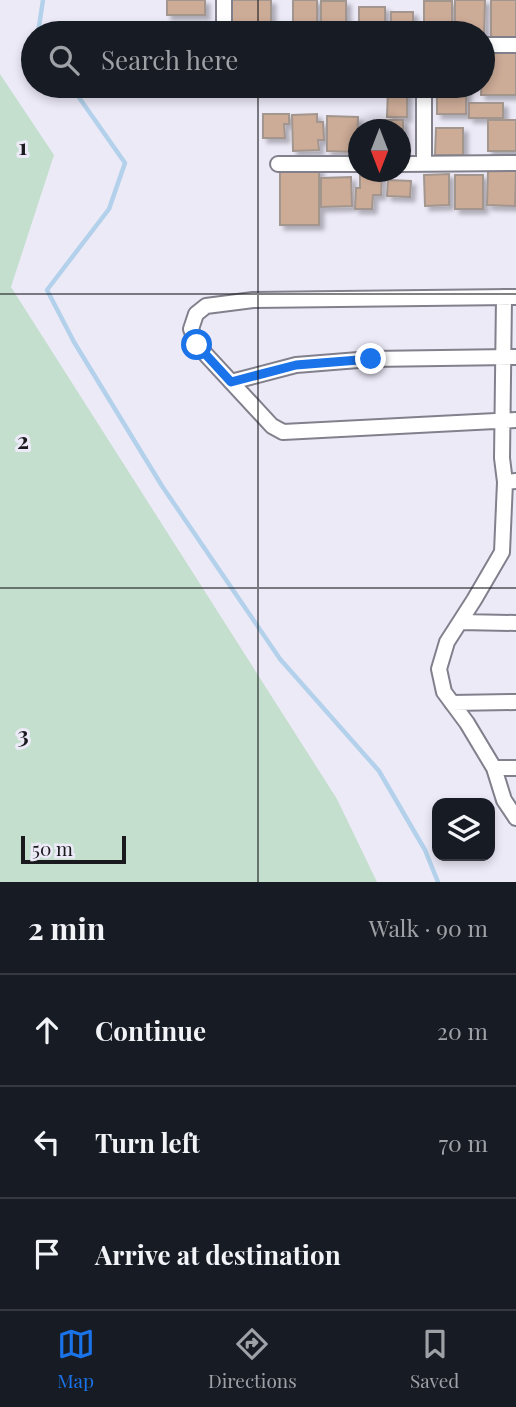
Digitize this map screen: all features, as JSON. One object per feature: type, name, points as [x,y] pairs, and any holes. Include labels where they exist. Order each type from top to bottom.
[{"type":"street","points":[[224,0],[224,21]]},
{"type":"street","points":[[495,45],[516,46]]},
{"type":"street","points":[[424,98],[424,164]]},
{"type":"street","points":[[411,164],[516,163]]},
{"type":"street","points":[[278,164],[348,164]]},
{"type":"street","points":[[510,420],[283,432],[272,426],[197,345],[191,328],[196,314],[206,306],[253,300],[510,297],[510,420],[502,458],[510,481],[509,552],[447,642],[439,669],[444,692],[467,723],[494,768],[505,800],[516,818]]},
{"type":"street","points":[[231,382],[296,365],[371,359],[510,356]]},
{"type":"street","points":[[460,622],[516,623]]},
{"type":"street","points":[[452,703],[516,702]]},
{"type":"street","points":[[494,768],[516,768]]},
{"type":"green space","points":[[0,74],[54,155],[11,287],[337,799],[377,882],[0,882]]},
{"type":"building","points":[[167,0],[205,0],[205,15],[167,15]]},
{"type":"building","points":[[230,0],[271,0],[271,21],[230,21]]},
{"type":"building","points":[[293,0],[317,0],[317,21],[293,21]]},
{"type":"building","points":[[455,0],[485,0],[484,21],[455,21]]},
{"type":"building","points":[[491,0],[516,0],[516,37],[495,37],[495,21],[491,21]]},
{"type":"building","points":[[321,1],[346,1],[346,21],[321,21]]},
{"type":"building","points":[[424,1],[452,1],[452,21],[424,21]]},
{"type":"building","points":[[359,7],[385,7],[385,21],[359,21]]},
{"type":"building","points":[[391,12],[413,12],[413,21],[391,21]]},
{"type":"building","points":[[495,52],[516,52],[516,95],[495,95]]},
{"type":"building","points":[[388,98],[407,98],[407,117],[387,117]]},
{"type":"building","points":[[437,98],[466,98],[466,114],[437,114]]},
{"type":"building","points":[[469,103],[503,103],[503,118],[469,118]]},
{"type":"building","points":[[263,114],[289,114],[289,124],[284,124],[285,138],[263,138]]},
{"type":"building","points":[[317,114],[317,122],[323,122],[324,140],[318,140],[319,150],[293,151],[292,115]]},
{"type":"building","points":[[327,116],[358,117],[348,119],[348,152],[327,151]]},
{"type":"building","points":[[488,120],[516,120],[516,151],[488,151]]},
{"type":"building","points":[[436,128],[463,128],[463,155],[435,155]]},
{"type":"building","points":[[319,168],[319,225],[280,225],[280,169]]},
{"type":"building","points":[[488,170],[516,171],[515,206],[487,205]]},
{"type":"building","points":[[449,174],[449,205],[425,206],[424,175]]},
{"type":"building","points":[[455,175],[483,175],[483,209],[455,209]]},
{"type":"building","points":[[348,177],[348,182],[351,182],[352,206],[321,207],[321,178]]},
{"type":"building","points":[[360,182],[382,182],[381,195],[373,195],[372,209],[355,209],[356,188],[360,188]]},
{"type":"building","points":[[388,182],[411,182],[410,197],[387,196]]},
{"type":"waterway","points":[[40,21],[43,0]]},
{"type":"waterway","points":[[79,98],[125,163],[109,209],[47,290],[74,342],[162,486],[280,659],[379,771],[425,850],[438,882]]},
{"type":"route","points":[[197,345],[231,382],[296,365],[371,359]]}]
